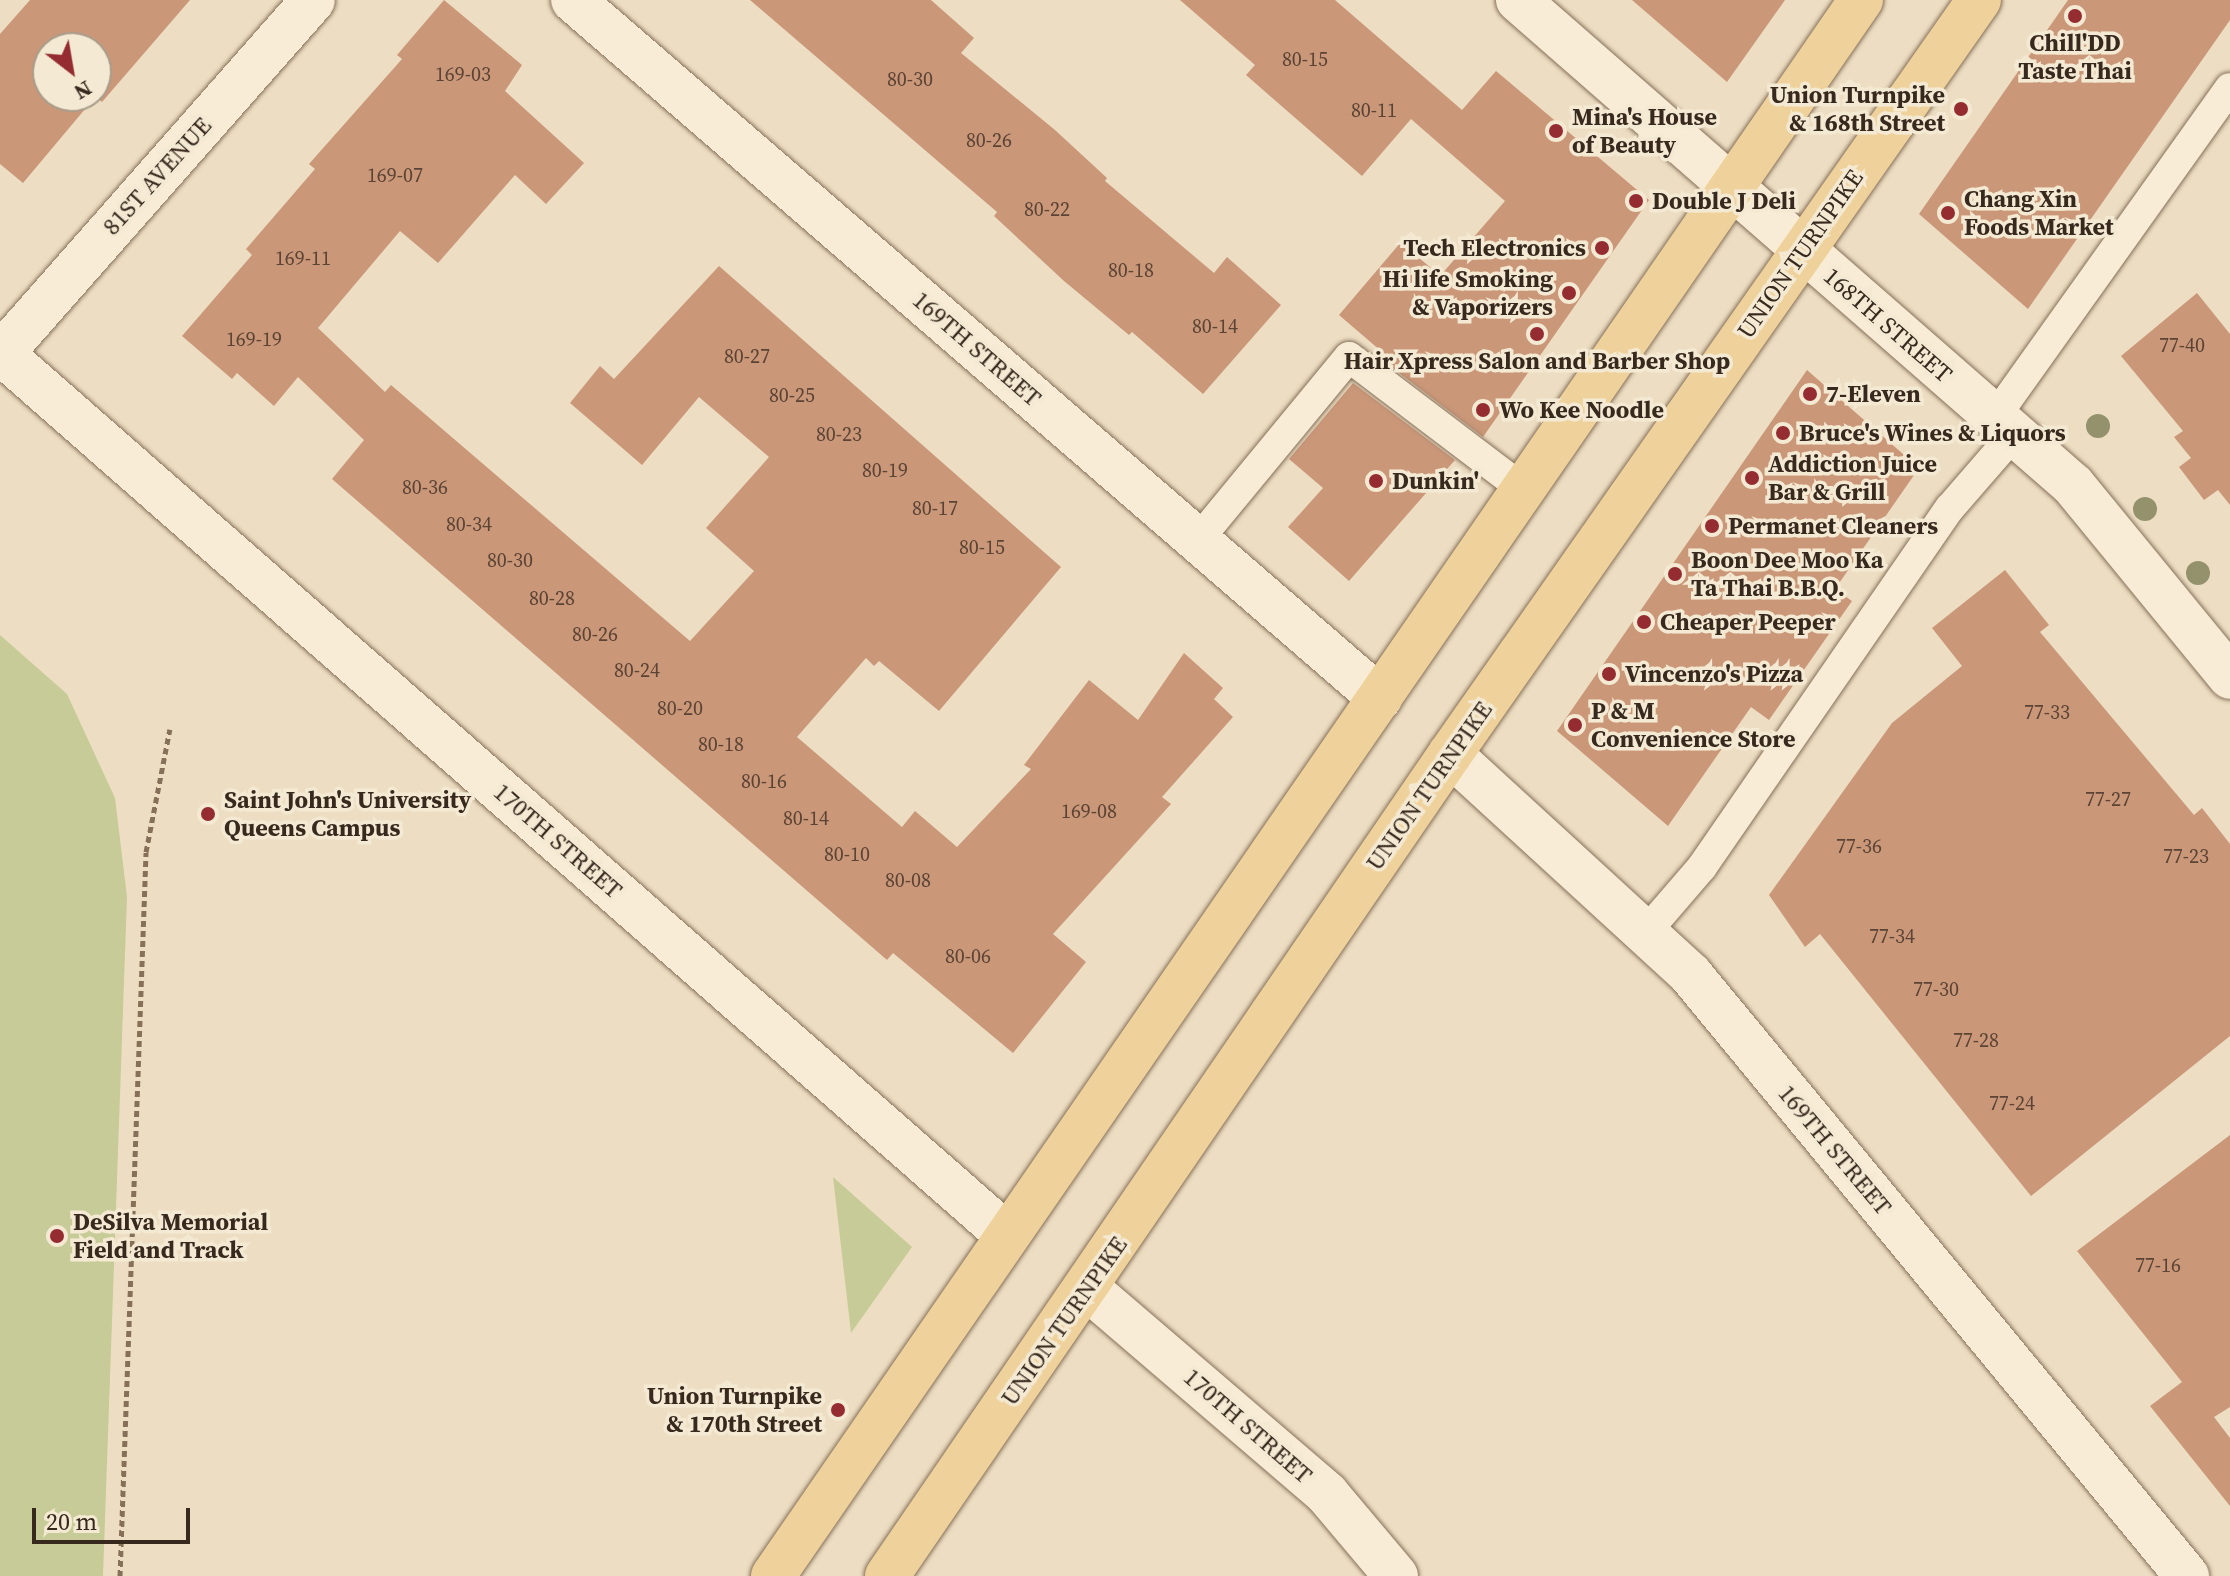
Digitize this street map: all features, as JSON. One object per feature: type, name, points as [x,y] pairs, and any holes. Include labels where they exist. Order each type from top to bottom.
[{"type":"main road","points":[[773,1576],[1861,0]]},
{"type":"main road","name":"UNION TURNPIKE","points":[[887,1576],[1450,754],[1979,0]]},
{"type":"street","name":"81ST AVENUE","points":[[1,353],[313,0]]},
{"type":"street","name":"169TH STREET","points":[[573,0],[1380,698]]},
{"type":"street","name":"168TH STREET","points":[[1518,0],[2073,485],[2230,677]]},
{"type":"street","name":"170TH STREET","points":[[1,353],[1007,1235]]},
{"type":"street","name":"169TH STREET","points":[[1450,754],[1690,974],[2187,1576]]},
{"type":"street","name":"170TH STREET","points":[[1087,1288],[1327,1494],[1396,1576]]},
{"type":"lane","points":[[1646,932],[1702,867],[1950,508],[2230,88]]},
{"type":"lane","points":[[1198,540],[1349,357],[1524,490]]},
{"type":"path","points":[[120,1576],[146,852],[170,729]]},
{"type":"green space","name":"DeSilva Memorial Field and Track","points":[[0,635],[67,694],[115,798],[127,897],[103,1576],[0,1576]]},
{"type":"green space","points":[[833,1177],[912,1247],[851,1333]]},
{"type":"building","points":[[30,0],[190,0],[112,90],[112,32],[32,32],[32,112],[83,112],[23,183],[0,164],[0,34]]},
{"type":"building","points":[[444,0],[522,65],[505,91],[584,163],[546,204],[515,175],[438,263],[400,231],[318,328],[385,392],[391,385],[690,641],[754,571],[706,528],[769,457],[699,397],[642,465],[570,403],[600,366],[614,379],[719,266],[1061,567],[939,711],[879,661],[874,666],[866,658],[797,737],[902,827],[915,811],[957,847],[1031,769],[1024,765],[1089,680],[1138,720],[1184,653],[1223,688],[1214,699],[1233,717],[1162,797],[1171,804],[1053,934],[1086,962],[1013,1053],[893,953],[887,960],[332,479],[364,440],[298,377],[274,406],[237,373],[232,379],[182,336],[252,255],[246,249],[315,169],[309,164],[402,59],[397,55]]},
{"type":"building","points":[[750,0],[931,0],[974,38],[961,53],[1055,130],[1107,178],[1105,181],[1214,273],[1227,257],[1281,305],[1203,394],[1132,332],[1129,335],[1064,281],[994,216],[997,212]]},
{"type":"building","points":[[1180,0],[1335,0],[1462,110],[1496,71],[1649,200],[1483,437],[1377,356],[1381,351],[1339,315],[1401,242],[1440,276],[1505,201],[1411,119],[1362,176],[1246,75],[1255,65]]},
{"type":"building","points":[[1632,0],[1785,0],[1727,82]]},
{"type":"building","points":[[2068,0],[2230,0],[2230,20],[2028,309],[1919,214]]},
{"type":"building","points":[[2197,293],[2230,334],[2230,505],[2218,490],[2204,500],[2179,467],[2191,458],[2174,437],[2183,431],[2121,356]]},
{"type":"building","points":[[1807,370],[1919,468],[1835,589],[1852,601],[1769,720],[1751,707],[1668,826],[1557,731]]},
{"type":"building","name":"Dunkin'","points":[[1353,383],[1455,460],[1349,581],[1288,527],[1323,488],[1289,459]]},
{"type":"building","points":[[2005,570],[2049,625],[2040,632],[2194,815],[2202,808],[2230,844],[2230,1036],[2031,1196],[1820,934],[1805,947],[1769,895],[1892,723],[1962,666],[1932,628]]},
{"type":"building","points":[[2230,1135],[2230,1407],[2214,1417],[2230,1438],[2230,1506],[2150,1406],[2182,1382],[2077,1251]]},
{"type":"place","name":"Chill'DD Taste Thai","points":[[2075,16]]},
{"type":"place","name":"Union Turnpike & 168th Street","points":[[1961,109]]},
{"type":"place","name":"Mina's House of Beauty","points":[[1556,131]]},
{"type":"place","name":"Double J Deli","points":[[1636,201]]},
{"type":"place","name":"Chang Xin Foods Market","points":[[1948,213]]},
{"type":"place","name":"Tech Electronics","points":[[1602,248]]},
{"type":"place","name":"Hi life Smoking & Vaporizers","points":[[1569,293]]},
{"type":"place","name":"Hair Xpress Salon and Barber Shop","points":[[1537,334]]},
{"type":"place","name":"7-Eleven","points":[[1810,394]]},
{"type":"place","name":"Wo Kee Noodle","points":[[1483,410]]},
{"type":"place","name":"Bruce's Wines & Liquors","points":[[1783,433]]},
{"type":"place","name":"Addiction Juice Bar & Grill","points":[[1752,478]]},
{"type":"place","name":"Dunkin'","points":[[1376,481]]},
{"type":"place","name":"Permanet Cleaners","points":[[1712,526]]},
{"type":"place","name":"Boon Dee Moo Ka Ta Thai B.B.Q.","points":[[1675,574]]},
{"type":"place","name":"Cheaper Peeper","points":[[1644,622]]},
{"type":"place","name":"Vincenzo's Pizza","points":[[1609,674]]},
{"type":"place","name":"P & M Convenience Store","points":[[1575,725]]},
{"type":"place","name":"Saint John's University Queens Campus","points":[[208,814]]},
{"type":"place","name":"DeSilva Memorial Field and Track","points":[[57,1236]]},
{"type":"place","name":"Union Turnpike & 170th Street","points":[[838,1410]]}]
